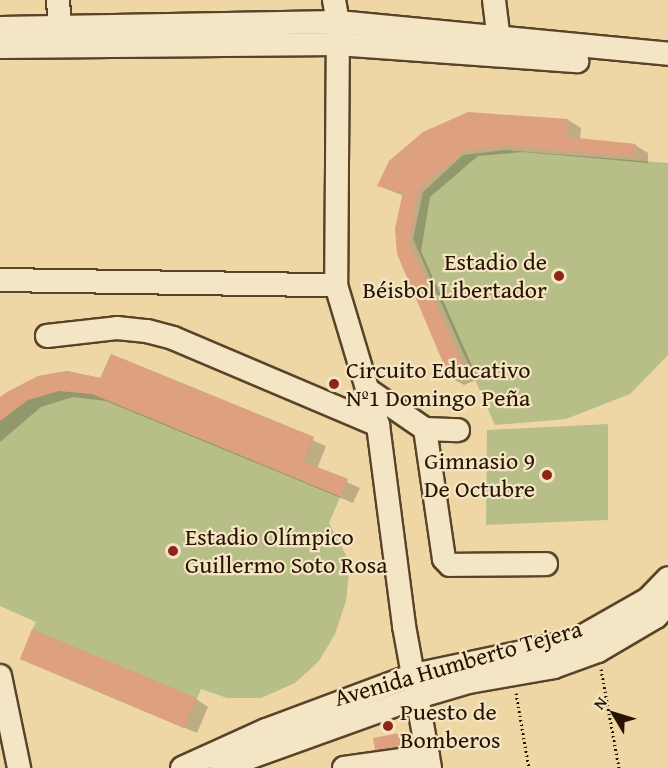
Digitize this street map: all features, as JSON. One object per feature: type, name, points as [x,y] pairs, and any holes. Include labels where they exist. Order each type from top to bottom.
[{"type":"street","points":[[58,0],[61,38]]},
{"type":"street","points":[[334,0],[338,33],[336,285],[371,392],[378,425],[429,762],[344,768]]},
{"type":"street","points":[[494,0],[496,47]]},
{"type":"street","points":[[0,28],[61,38]]},
{"type":"street","points":[[0,47],[61,38],[338,33],[496,47],[668,68]]},
{"type":"street","points":[[496,47],[668,54]]},
{"type":"street","points":[[0,280],[336,285]]},
{"type":"street","points":[[47,336],[117,328],[156,333],[378,425]]},
{"type":"street","points":[[371,392],[425,429],[458,430]]},
{"type":"street","points":[[425,429],[444,559],[450,565],[546,564]]},
{"type":"street","name":"Avenida Humberto Tejera","points":[[182,768],[266,730],[574,641],[648,599],[668,578]]},
{"type":"street","name":"Avenida Humberto Tejera","points":[[226,765],[416,686],[513,675],[554,667],[598,651],[656,617],[668,604]]},
{"type":"street","points":[[0,676],[19,768]]},
{"type":"street","points":[[226,765],[258,768]]},
{"type":"path","points":[[598,651],[619,768]]},
{"type":"path","points":[[513,675],[529,768]]},
{"type":"green space","points":[[506,150],[668,163],[668,355],[630,394],[566,419],[495,425],[413,239],[423,192],[463,155]]},
{"type":"green space","name":"Estadio Olímpico Guillermo Soto Rosa","points":[[111,354],[314,437],[304,462],[348,479],[329,523],[350,563],[346,601],[335,634],[319,661],[295,683],[261,698],[227,698],[201,689],[184,728],[20,659],[36,622],[0,606],[0,397],[38,376],[67,371],[100,378]]},
{"type":"green space","name":"Gimnasio 9 De Octubre","points":[[608,424],[608,520],[486,525],[487,430]]},
{"type":"building","points":[[468,112],[568,119],[568,137],[636,144],[636,157],[509,146],[465,150],[418,190],[409,243],[466,372],[450,379],[397,254],[395,228],[403,192],[377,186],[389,161],[423,132]]},
{"type":"building","points":[[111,354],[314,437],[304,462],[348,479],[341,497],[92,394],[59,391],[28,400],[0,421],[0,397],[7,392],[38,376],[67,371],[101,378]]},
{"type":"building","points":[[32,629],[197,698],[184,728],[20,659]]},
{"type":"building","points":[[400,733],[403,746],[375,750],[373,738]]},
{"type":"place","name":"Estadio de Béisbol Libertador","points":[[559,276]]},
{"type":"place","name":"Circuito Educativo Nº1 Domingo Peña","points":[[334,384]]},
{"type":"place","name":"Gimnasio 9 De Octubre","points":[[547,475]]},
{"type":"place","name":"Estadio Olímpico Guillermo Soto Rosa","points":[[173,551]]},
{"type":"place","name":"Puesto de Bomberos","points":[[388,726]]}]
